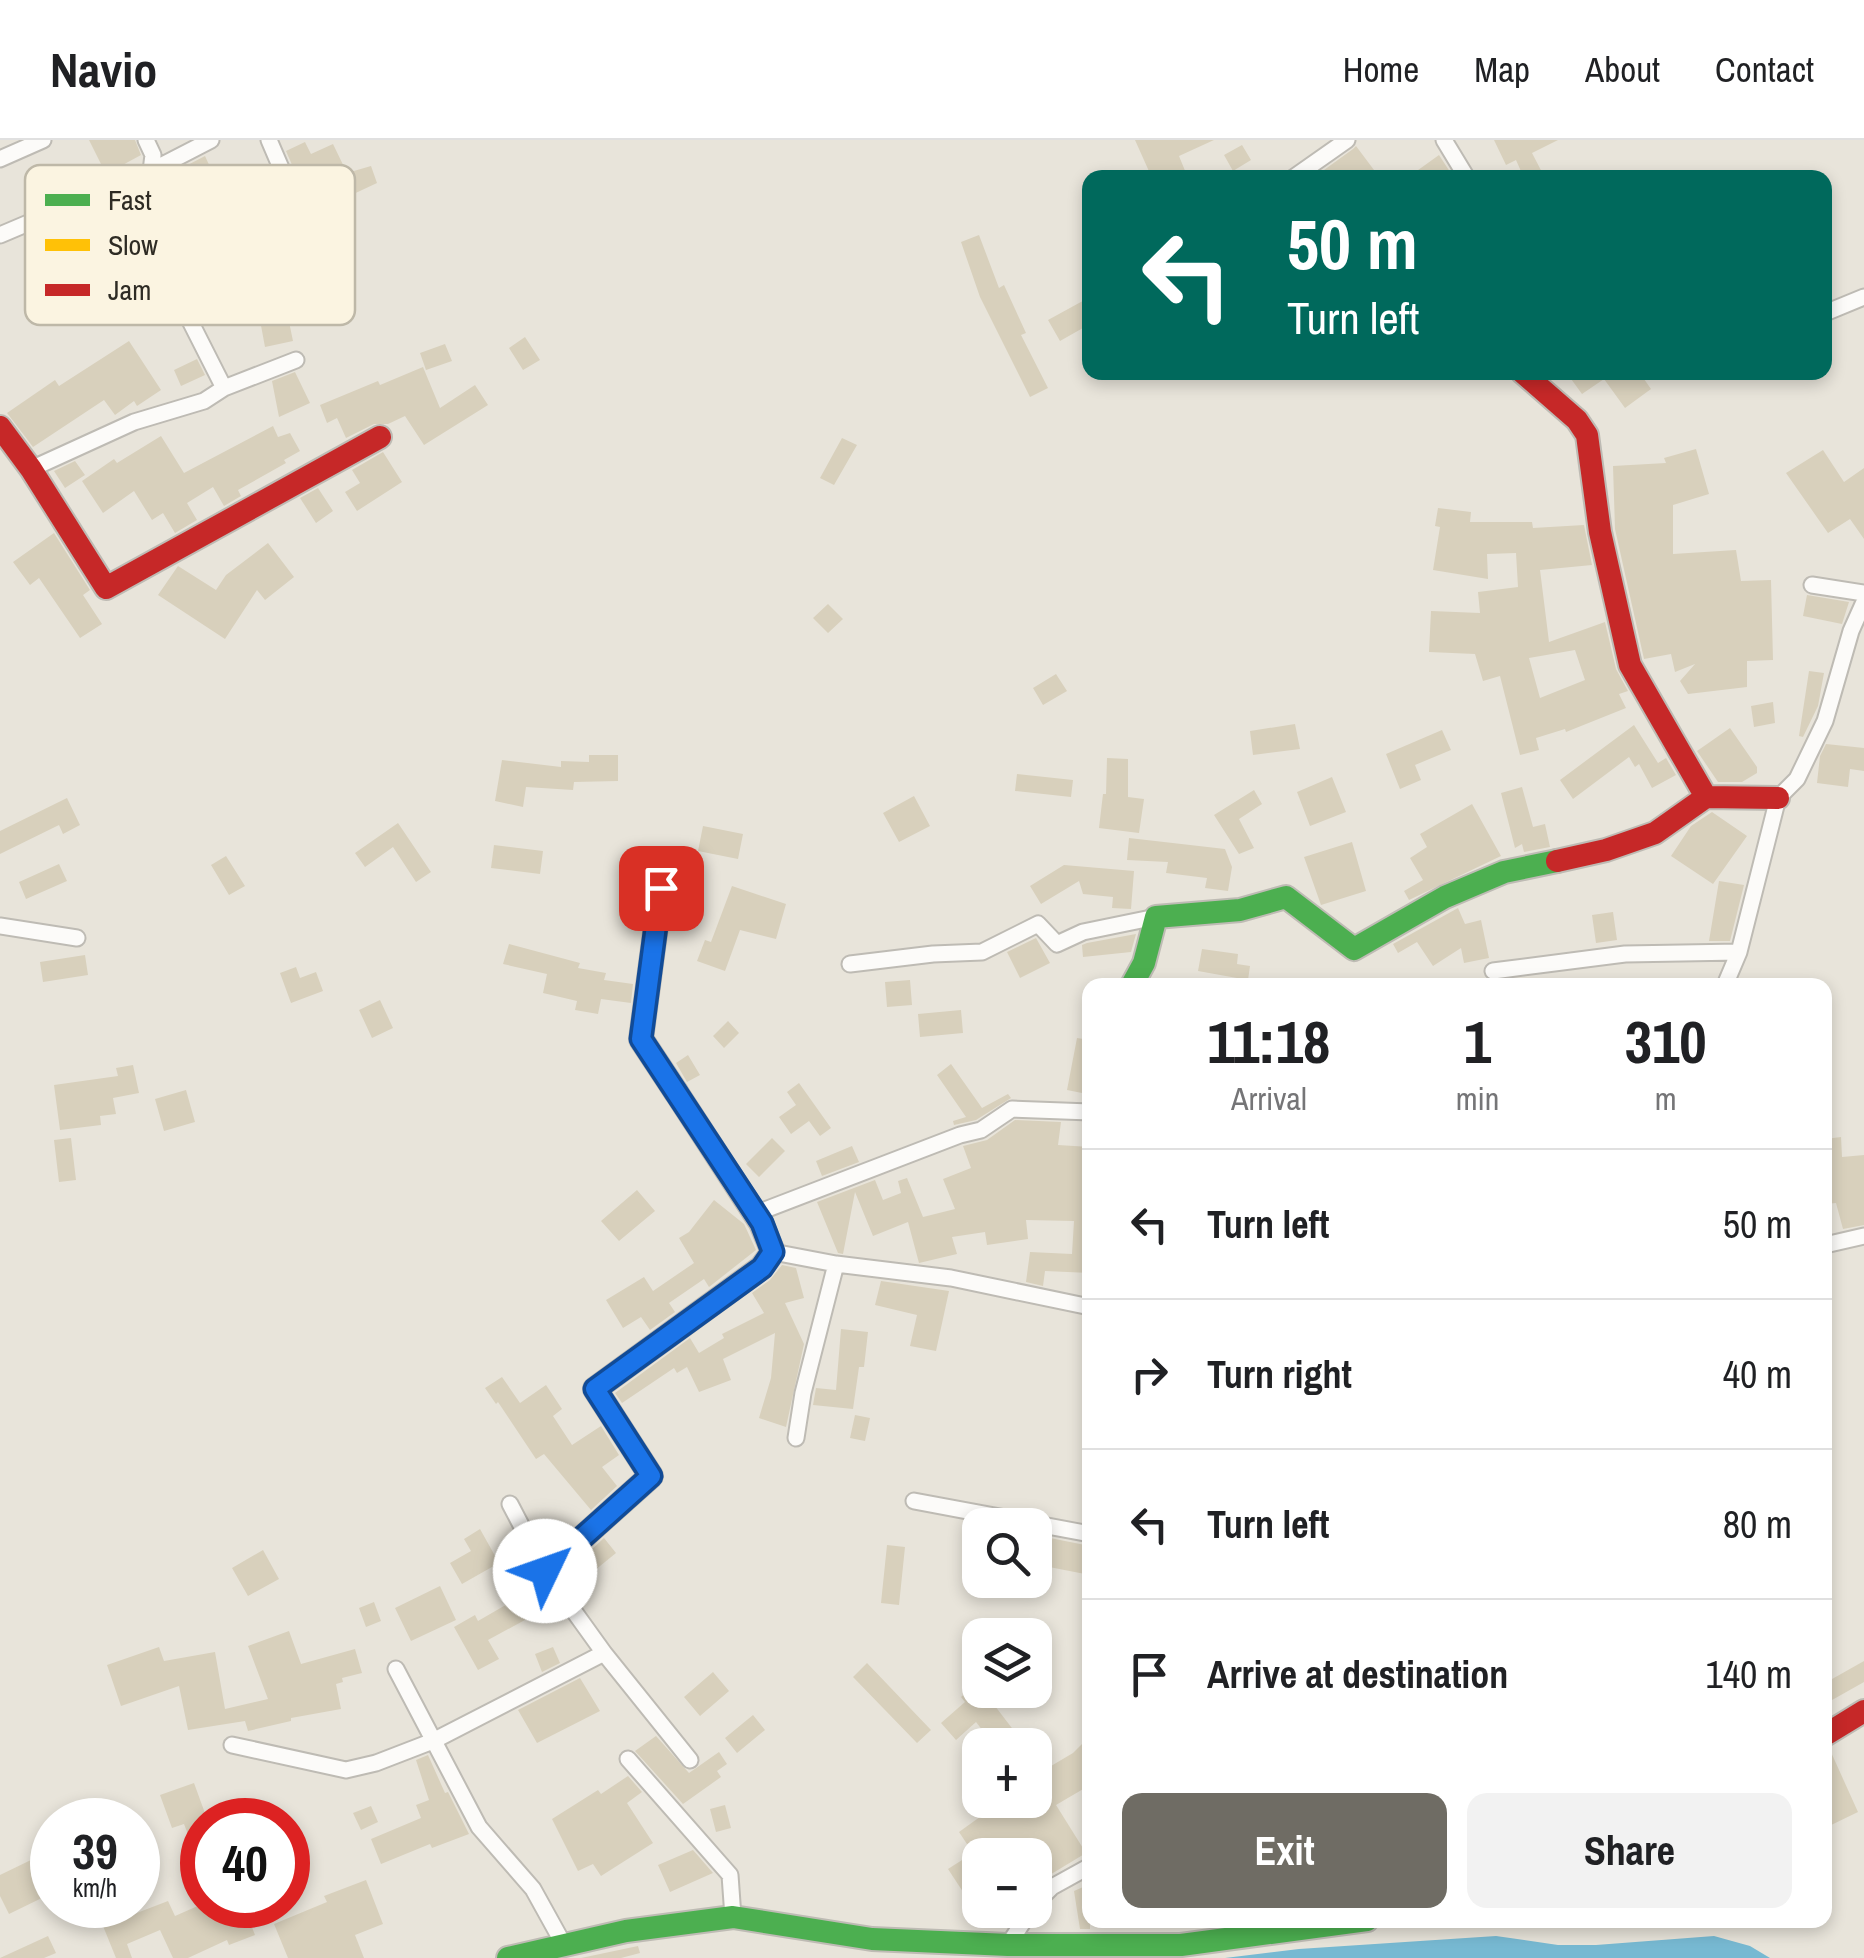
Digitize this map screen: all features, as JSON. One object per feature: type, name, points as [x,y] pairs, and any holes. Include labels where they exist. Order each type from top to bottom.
[{"type":"street","points":[[0,159],[43,140]]},
{"type":"street","points":[[146,140],[151,165]]},
{"type":"street","points":[[163,165],[211,140]]},
{"type":"street","points":[[270,140],[280,165]]},
{"type":"street","points":[[1304,170],[1347,140]]},
{"type":"street","points":[[1444,140],[1462,170]]},
{"type":"street","points":[[0,235],[25,224]]},
{"type":"street","points":[[1832,311],[1864,297]]},
{"type":"street","points":[[193,325],[224,388]]},
{"type":"street","points":[[31,469],[134,422],[204,401],[224,388],[296,360]]},
{"type":"street","points":[[1531,380],[1577,420],[1587,435],[1600,532],[1630,666],[1706,797]]},
{"type":"street","points":[[0,428],[31,469],[106,588],[380,437]]},
{"type":"street","points":[[1812,585],[1864,592]]},
{"type":"street","points":[[1728,978],[1739,952],[1778,798],[1796,780],[1825,721],[1851,631],[1864,602]]},
{"type":"street","points":[[850,964],[982,952],[1038,924],[1057,944],[1083,932],[1156,916],[1240,910],[1286,898],[1354,949],[1444,897],[1504,872],[1606,850],[1655,833],[1706,797],[1778,798]]},
{"type":"street","points":[[661,888],[641,1039],[762,1223]]},
{"type":"street","points":[[1136,978],[1144,963],[1156,916]]},
{"type":"street","points":[[0,926],[77,938]]},
{"type":"street","points":[[1493,971],[1624,954],[1739,952]]},
{"type":"street","points":[[773,1252],[758,1213],[981,1130],[1012,1109],[1082,1105]]},
{"type":"street","points":[[1832,1243],[1864,1236]]},
{"type":"street","points":[[773,1252],[951,1278],[1082,1305]]},
{"type":"street","points":[[545,1571],[651,1476],[595,1389],[762,1268],[773,1252]]},
{"type":"street","points":[[796,1438],[803,1393],[836,1264]]},
{"type":"street","points":[[914,1500],[1082,1532]]},
{"type":"street","points":[[510,1504],[545,1571],[604,1653],[690,1760]]},
{"type":"street","points":[[232,1745],[346,1770],[376,1764],[434,1741],[604,1653]]},
{"type":"street","points":[[396,1669],[479,1827],[534,1889],[564,1945]]},
{"type":"street","points":[[1832,1731],[1864,1711]]},
{"type":"street","points":[[628,1758],[730,1875],[733,1917]]},
{"type":"street","points":[[1052,1887],[1082,1870]]},
{"type":"street","points":[[508,1958],[626,1931],[733,1917],[872,1939],[1008,1945],[1182,1944],[1305,1928]]},
{"type":"street","points":[[1008,1945],[1019,1928]]},
{"type":"water","points":[[1496,1936],[1558,1945],[1596,1945],[1714,1936],[1750,1946],[1770,1958],[1225,1958]]},
{"type":"building","points":[[89,140],[135,140],[141,155],[123,165],[102,165]]},
{"type":"building","points":[[1135,140],[1214,140],[1179,156],[1185,170],[1148,170]]},
{"type":"building","points":[[1494,140],[1558,140],[1532,153],[1541,170],[1520,170],[1516,160],[1506,165]]},
{"type":"building","points":[[305,142],[311,154],[333,144],[343,165],[292,165],[286,151]]},
{"type":"building","points":[[1242,145],[1251,160],[1232,170],[1224,155]]},
{"type":"building","points":[[1356,146],[1374,170],[1324,170]]},
{"type":"building","points":[[1439,155],[1449,170],[1418,170]]},
{"type":"building","points":[[205,156],[209,165],[188,165]]},
{"type":"building","points":[[371,166],[377,183],[355,193],[355,171]]},
{"type":"building","points":[[979,235],[999,288],[1004,285],[1026,333],[1021,335],[1048,388],[1030,397],[980,297],[961,242]]},
{"type":"building","points":[[1082,301],[1082,329],[1060,341],[1048,320]]},
{"type":"building","points":[[261,325],[290,325],[293,341],[265,347]]},
{"type":"building","points":[[525,337],[540,360],[523,370],[509,348]]},
{"type":"building","points":[[129,341],[161,390],[137,406],[134,401],[115,415],[104,400],[33,447],[7,413],[55,380],[59,386]]},
{"type":"building","points":[[445,344],[452,361],[426,370],[420,353]]},
{"type":"building","points":[[197,359],[205,375],[181,386],[174,370]]},
{"type":"building","points":[[423,367],[440,408],[475,385],[488,405],[424,445],[405,416],[388,424],[374,424],[346,438],[337,418],[327,423],[320,405]]},
{"type":"building","points":[[295,372],[310,403],[279,417],[272,381]]},
{"type":"building","points":[[1572,380],[1603,380],[1582,394]]},
{"type":"building","points":[[1605,380],[1645,380],[1651,389],[1625,408]]},
{"type":"building","points":[[273,426],[278,437],[290,433],[300,451],[238,490],[241,496],[224,506],[213,487],[187,503],[197,520],[175,533],[163,513],[152,520],[134,491],[103,513],[82,481],[114,459],[117,463],[161,436],[184,473]]},
{"type":"building","points":[[842,438],[857,445],[834,485],[820,478]]},
{"type":"building","points":[[1696,449],[1709,494],[1673,505],[1673,554],[1736,550],[1741,581],[1771,580],[1773,660],[1747,661],[1747,687],[1688,694],[1680,681],[1695,664],[1675,672],[1671,654],[1644,659],[1615,529],[1613,466],[1666,463],[1664,458]]},
{"type":"building","points":[[1823,450],[1844,482],[1864,468],[1864,539],[1850,519],[1828,533],[1786,473]]},
{"type":"building","points":[[383,452],[402,482],[357,511],[345,492],[360,483],[352,470]]},
{"type":"building","points":[[75,461],[85,475],[65,488],[54,471]]},
{"type":"building","points":[[318,488],[333,511],[316,523],[300,498]]},
{"type":"building","points":[[1438,508],[1471,512],[1470,522],[1532,522],[1533,528],[1584,525],[1592,565],[1540,570],[1549,642],[1605,622],[1616,669],[1628,691],[1619,694],[1626,708],[1566,732],[1565,729],[1536,738],[1539,750],[1520,755],[1500,676],[1483,681],[1475,654],[1429,652],[1431,611],[1480,613],[1478,592],[1518,587],[1516,553],[1487,554],[1488,579],[1433,570],[1440,527],[1435,526]],"holes":[[[1575,650],[1585,680],[1540,698],[1529,658]]]},
{"type":"building","points":[[54,533],[90,590],[83,595],[102,624],[80,638],[39,578],[30,585],[13,562]]},
{"type":"building","points":[[268,543],[294,577],[265,600],[257,590],[225,639],[158,595],[178,566],[216,590],[226,575]]},
{"type":"building","points":[[1807,595],[1849,602],[1842,624],[1803,616]]},
{"type":"building","points":[[828,604],[843,619],[828,633],[813,618]]},
{"type":"building","points":[[1809,671],[1824,673],[1818,706],[1803,737],[1799,736]]},
{"type":"building","points":[[1056,674],[1067,691],[1043,705],[1033,688]]},
{"type":"building","points":[[1773,702],[1775,723],[1754,727],[1751,706]]},
{"type":"building","points":[[1295,724],[1300,749],[1253,755],[1250,731]]},
{"type":"building","points":[[1634,725],[1658,763],[1666,758],[1676,775],[1652,788],[1639,764],[1635,767],[1629,757],[1573,799],[1560,780]]},
{"type":"building","points":[[1730,728],[1757,767],[1757,773],[1742,782],[1718,782],[1697,751]]},
{"type":"building","points":[[1442,730],[1451,750],[1415,765],[1421,780],[1400,789],[1386,754]]},
{"type":"building","points":[[1826,744],[1864,748],[1864,771],[1850,769],[1848,787],[1817,783],[1820,756]]},
{"type":"building","points":[[589,755],[618,755],[618,781],[574,782],[573,790],[526,787],[523,807],[495,801],[502,760],[561,767],[561,761],[589,762]]},
{"type":"building","points":[[1107,758],[1128,759],[1128,797],[1144,799],[1139,833],[1099,828],[1106,794]]},
{"type":"building","points":[[1017,774],[1073,780],[1071,797],[1015,791]]},
{"type":"building","points":[[1332,777],[1346,812],[1310,826],[1297,792]]},
{"type":"building","points":[[1522,787],[1533,827],[1545,824],[1550,847],[1524,852],[1522,844],[1515,848],[1501,793]]},
{"type":"building","points":[[1254,790],[1262,804],[1239,819],[1254,848],[1239,854],[1214,815]]},
{"type":"building","points":[[914,796],[930,826],[899,842],[883,813]]},
{"type":"building","points":[[67,798],[80,825],[63,834],[59,825],[0,854],[0,831]]},
{"type":"building","points":[[1472,804],[1501,856],[1409,900],[1404,891],[1423,880],[1410,858],[1427,847],[1420,834]]},
{"type":"building","points":[[1712,812],[1747,836],[1713,884],[1671,856],[1691,826]]},
{"type":"building","points":[[398,823],[431,872],[416,882],[393,847],[365,867],[355,853]]},
{"type":"building","points":[[703,826],[743,834],[738,859],[698,851]]},
{"type":"building","points":[[1129,838],[1225,849],[1232,867],[1228,891],[1205,888],[1207,878],[1166,873],[1168,862],[1127,860]]},
{"type":"building","points":[[1352,842],[1366,891],[1321,905],[1304,857]]},
{"type":"building","points":[[494,845],[543,851],[540,874],[491,868]]},
{"type":"building","points":[[226,856],[245,886],[229,895],[211,865]]},
{"type":"building","points":[[59,864],[67,881],[26,899],[19,882]]},
{"type":"building","points":[[1064,865],[1134,871],[1131,909],[1112,908],[1113,897],[1083,894],[1079,881],[1041,904],[1030,886]]},
{"type":"building","points":[[1719,881],[1744,885],[1730,941],[1709,941]]},
{"type":"building","points":[[732,886],[786,904],[776,939],[740,930],[725,971],[697,961],[705,940],[711,942]]},
{"type":"building","points":[[1458,908],[1465,924],[1481,920],[1489,958],[1464,963],[1461,948],[1433,966],[1417,942],[1398,953],[1393,944]]},
{"type":"building","points":[[1613,912],[1617,940],[1596,943],[1592,915]]},
{"type":"building","points":[[1136,934],[1131,952],[1083,957],[1082,945]]},
{"type":"building","points":[[1036,938],[1050,963],[1020,978],[1007,952]]},
{"type":"building","points":[[509,944],[580,963],[578,968],[606,973],[604,980],[633,984],[631,1003],[601,999],[598,1014],[575,1010],[577,1001],[543,993],[547,974],[503,964]]},
{"type":"building","points":[[1202,949],[1238,954],[1237,964],[1250,966],[1248,978],[1198,971]]},
{"type":"building","points":[[85,955],[88,975],[43,982],[40,962]]},
{"type":"building","points":[[296,967],[300,978],[316,972],[323,991],[291,1003],[280,973]]},
{"type":"building","points":[[910,980],[912,1005],[887,1007],[885,982]]},
{"type":"building","points":[[380,1000],[393,1028],[372,1038],[359,1010]]},
{"type":"building","points":[[961,1010],[963,1033],[920,1037],[918,1014]]},
{"type":"building","points":[[728,1021],[739,1033],[724,1048],[713,1036]]},
{"type":"building","points":[[1077,1038],[1082,1039],[1082,1093],[1067,1090]]},
{"type":"building","points":[[688,1055],[700,1075],[687,1082],[676,1063]]},
{"type":"building","points":[[951,1064],[982,1108],[1008,1094],[1011,1098],[976,1120],[954,1125],[953,1121],[966,1117],[937,1075]]},
{"type":"building","points":[[133,1065],[139,1093],[113,1098],[116,1114],[100,1116],[101,1125],[60,1130],[54,1085],[118,1076],[116,1068]]},
{"type":"building","points":[[799,1083],[831,1128],[820,1136],[809,1121],[791,1134],[779,1117],[796,1105],[787,1092]]},
{"type":"building","points":[[186,1090],[195,1122],[164,1131],[155,1099]]},
{"type":"building","points":[[1015,1120],[1061,1122],[1058,1145],[1082,1146],[1082,1273],[1045,1271],[1043,1286],[1026,1282],[1030,1252],[1072,1254],[1074,1221],[1026,1220],[1028,1239],[987,1245],[985,1232],[952,1237],[957,1254],[919,1263],[908,1222],[873,1236],[855,1192],[843,1254],[838,1253],[817,1202],[875,1180],[883,1200],[901,1193],[898,1181],[907,1178],[923,1217],[955,1209],[943,1179],[971,1168],[963,1146],[987,1140]]},
{"type":"building","points":[[1841,1137],[1842,1157],[1864,1155],[1864,1225],[1843,1229],[1836,1203],[1832,1203],[1832,1138]]},
{"type":"building","points":[[71,1138],[76,1180],[59,1182],[54,1140]]},
{"type":"building","points":[[772,1138],[785,1151],[759,1177],[746,1164]]},
{"type":"building","points":[[852,1146],[859,1162],[822,1176],[816,1161]]},
{"type":"building","points":[[637,1190],[655,1211],[619,1241],[601,1221]]},
{"type":"building","points":[[714,1200],[744,1224],[756,1250],[709,1287],[704,1279],[669,1303],[675,1312],[650,1330],[641,1317],[623,1328],[606,1300],[644,1277],[653,1291],[694,1263],[679,1238],[689,1232]]},
{"type":"building","points":[[782,1265],[796,1268],[804,1298],[785,1303],[804,1344],[786,1427],[759,1418],[771,1378],[775,1333],[723,1359],[731,1380],[699,1392],[687,1367],[677,1373],[674,1368],[622,1403],[615,1393],[690,1338],[699,1353],[724,1338],[722,1334],[764,1313],[752,1293]]},
{"type":"building","points":[[881,1281],[949,1291],[936,1351],[910,1346],[917,1315],[875,1305]]},
{"type":"building","points":[[841,1329],[868,1332],[853,1409],[813,1405],[816,1388],[836,1390]]},
{"type":"building","points":[[502,1377],[520,1403],[546,1385],[562,1409],[553,1416],[572,1445],[601,1426],[619,1455],[602,1467],[617,1486],[591,1510],[544,1454],[536,1459],[485,1388]]},
{"type":"building","points":[[855,1415],[870,1418],[865,1441],[850,1438]]},
{"type":"building","points":[[480,1529],[499,1563],[462,1584],[450,1563],[471,1551],[464,1539]]},
{"type":"building","points":[[604,1538],[616,1553],[589,1575],[578,1562]]},
{"type":"building","points":[[1052,1538],[1082,1544],[1082,1573],[1052,1568]]},
{"type":"building","points":[[887,1545],[905,1547],[899,1605],[881,1603]]},
{"type":"building","points":[[263,1550],[279,1579],[248,1596],[232,1568]]},
{"type":"building","points":[[525,1561],[535,1582],[521,1590],[509,1570]]},
{"type":"building","points":[[440,1586],[456,1620],[411,1641],[395,1608]]},
{"type":"building","points":[[523,1595],[534,1615],[488,1640],[499,1659],[478,1670],[454,1627],[475,1615],[478,1621]]},
{"type":"building","points":[[374,1602],[381,1621],[366,1627],[359,1608]]},
{"type":"building","points":[[289,1631],[301,1664],[355,1649],[362,1673],[342,1678],[343,1682],[336,1684],[341,1709],[248,1731],[245,1721],[188,1730],[179,1686],[121,1706],[107,1665],[159,1647],[164,1661],[215,1652],[225,1709],[268,1699],[248,1646]]},
{"type":"building","points":[[553,1647],[560,1663],[542,1672],[535,1654]]},
{"type":"building","points":[[1864,1661],[1864,1682],[1832,1700],[1832,1679]]},
{"type":"building","points":[[867,1663],[931,1730],[917,1743],[853,1677]]},
{"type":"building","points":[[713,1672],[729,1691],[700,1716],[684,1697]]},
{"type":"building","points":[[580,1678],[600,1711],[537,1743],[518,1710]]},
{"type":"building","points":[[962,1705],[962,1708],[997,1708],[1012,1728],[981,1728],[976,1722],[962,1728],[956,1740],[941,1723]]},
{"type":"building","points":[[753,1715],[765,1730],[737,1753],[725,1738]]},
{"type":"building","points":[[656,1736],[689,1773],[719,1752],[727,1764],[717,1771],[721,1777],[683,1804],[635,1751]]},
{"type":"building","points":[[1082,1744],[1082,1790],[1056,1805],[1082,1847],[1082,1855],[1052,1874],[1052,1838],[963,1838],[959,1832],[978,1818],[1052,1818],[1052,1765]]},
{"type":"building","points":[[1832,1754],[1858,1812],[1832,1825]]},
{"type":"building","points":[[428,1755],[469,1834],[432,1848],[430,1844],[381,1864],[371,1839],[421,1818],[416,1805],[429,1800],[416,1760]]},
{"type":"building","points":[[628,1776],[642,1792],[627,1803],[653,1843],[601,1876],[593,1864],[578,1871],[552,1819]]},
{"type":"building","points":[[194,1783],[199,1798],[180,1798],[180,1825],[172,1828],[160,1795]]},
{"type":"building","points":[[725,1805],[731,1828],[716,1832],[710,1809]]},
{"type":"building","points":[[371,1806],[378,1822],[361,1830],[353,1813]]},
{"type":"building","points":[[693,1850],[713,1873],[670,1892],[658,1865]]},
{"type":"building","points":[[30,1860],[30,1904],[9,1914],[0,1896],[0,1875]]},
{"type":"building","points":[[962,1860],[962,1890],[948,1869]]},
{"type":"building","points":[[366,1880],[383,1924],[355,1935],[364,1958],[288,1958],[276,1928],[310,1928],[310,1909],[327,1902],[324,1896]]},
{"type":"building","points":[[1082,1888],[1082,1928],[1090,1929],[1080,1929],[1074,1891]]},
{"type":"building","points":[[168,1901],[175,1916],[180,1914],[180,1928],[252,1928],[255,1935],[229,1945],[227,1940],[188,1958],[173,1958],[160,1930],[127,1944],[132,1958],[116,1958],[104,1928],[160,1928],[160,1904]]},
{"type":"building","points":[[48,1936],[56,1953],[44,1958],[0,1958]]},
{"type":"building","points":[[638,1946],[640,1953],[621,1958],[581,1958]]},
{"type":"traffic: fast","points":[[1136,978],[1144,963],[1156,917],[1240,910],[1286,897],[1354,949],[1445,897],[1504,872],[1557,861]]},
{"type":"traffic: fast","points":[[508,1958],[626,1931],[733,1917],[872,1939],[1008,1945],[1181,1945],[1307,1928]]},
{"type":"traffic: slow","points":[[661,888],[641,1039],[676,1092]]},
{"type":"traffic: jam","points":[[1531,380],[1577,420],[1587,435],[1600,532],[1630,665],[1706,797]]},
{"type":"traffic: jam","points":[[0,427],[106,588],[380,437]]},
{"type":"traffic: jam","points":[[1557,861],[1655,833],[1706,797],[1778,798]]},
{"type":"traffic: jam","points":[[545,1571],[651,1476],[595,1389],[761,1268],[773,1252],[761,1223],[676,1092]]},
{"type":"traffic: jam","points":[[1832,1731],[1864,1711]]},
{"type":"route","points":[[545,1571],[651,1476],[595,1389],[762,1268],[773,1252],[762,1223],[641,1039],[661,888]]}]
